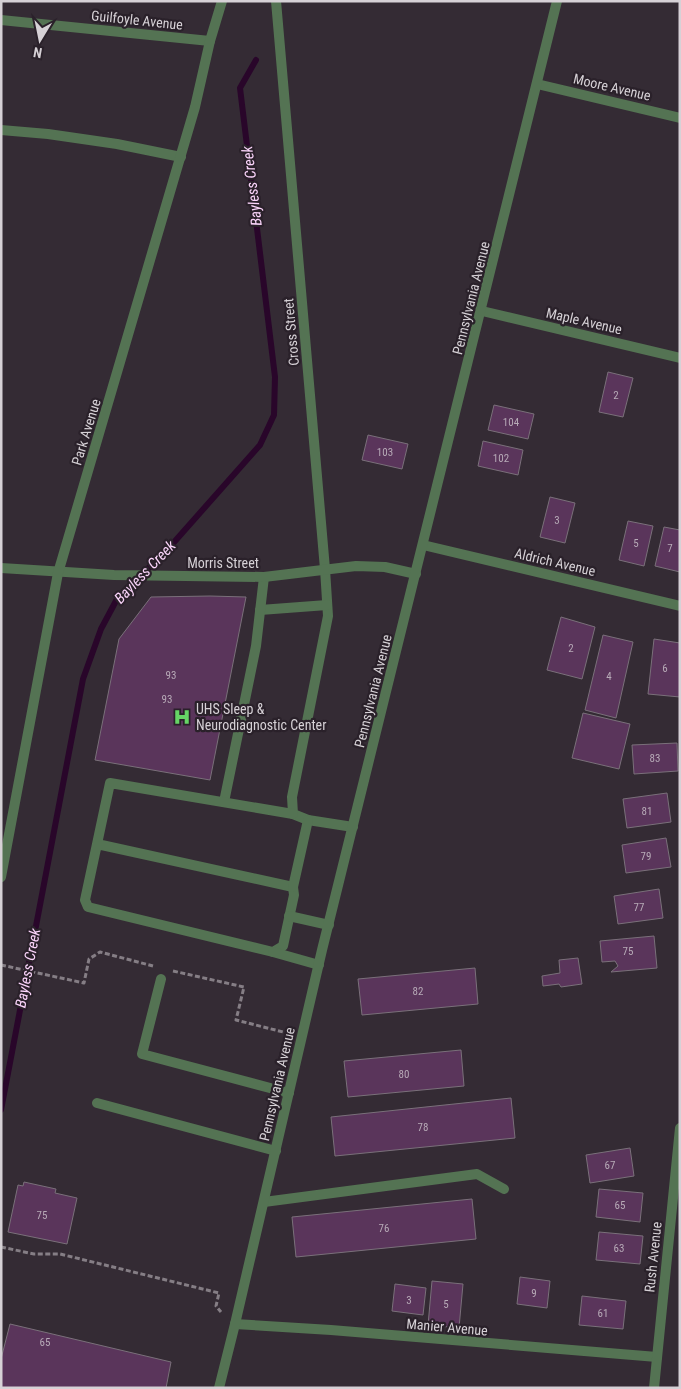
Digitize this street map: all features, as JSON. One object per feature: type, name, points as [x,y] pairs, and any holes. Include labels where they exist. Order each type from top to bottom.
[{"type":"street","name":"Park Avenue","points":[[1,877],[58,573],[196,107],[210,41],[222,1]]},
{"type":"street","name":"Cross Street","points":[[276,1],[328,616],[292,797],[293,814]]},
{"type":"street","name":"Pennsylvania Avenue","points":[[219,1388],[328,925],[482,311],[557,1]]},
{"type":"street","name":"Guilfoyle Avenue","points":[[1,20],[210,41]]},
{"type":"street","name":"Moore Avenue","points":[[537,84],[680,118]]},
{"type":"street","points":[[1,130],[117,144],[181,157]]},
{"type":"street","name":"Maple Avenue","points":[[482,311],[680,358]]},
{"type":"street","name":"Aldrich Avenue","points":[[423,545],[680,606]]},
{"type":"street","points":[[325,569],[356,566],[385,567],[416,574]]},
{"type":"street","name":"Morris Street","points":[[1,568],[114,575],[264,577],[325,569]]},
{"type":"street","points":[[224,802],[256,646],[264,577]]},
{"type":"street","points":[[260,610],[327,605]]},
{"type":"street","points":[[319,965],[88,907],[85,900],[110,783],[293,814],[308,820],[353,827]]},
{"type":"street","points":[[273,952],[283,946],[294,895],[293,887],[308,820]]},
{"type":"street","points":[[97,844],[293,887]]},
{"type":"street","points":[[289,916],[328,925]]},
{"type":"street","points":[[161,979],[142,1054],[289,1093]]},
{"type":"street","points":[[96,1104],[276,1151]]},
{"type":"street","name":"Rush Avenue","points":[[654,1388],[680,1128]]},
{"type":"street","points":[[264,1202],[477,1174],[504,1189]]},
{"type":"street","name":"Manier Avenue","points":[[235,1324],[657,1358]]},
{"type":"path","points":[[1,965],[84,983],[90,959],[100,952],[154,966]]},
{"type":"path","points":[[171,971],[244,987],[236,1020],[302,1037]]},
{"type":"path","points":[[1,1247],[34,1254],[60,1254],[219,1293],[216,1306],[235,1324]]},
{"type":"building","points":[[608,372],[633,378],[623,417],[599,412]]},
{"type":"building","points":[[494,405],[534,414],[528,439],[488,430]]},
{"type":"building","points":[[368,435],[408,444],[402,469],[362,460]]},
{"type":"building","points":[[483,441],[523,450],[518,475],[478,466]]},
{"type":"building","points":[[550,497],[575,503],[565,543],[540,537]]},
{"type":"building","points":[[628,521],[653,526],[644,566],[619,560]]},
{"type":"building","points":[[664,527],[680,530],[680,572],[655,566]]},
{"type":"building","points":[[151,597],[246,597],[210,780],[95,760],[119,639]]},
{"type":"building","points":[[561,617],[595,627],[582,679],[547,670]]},
{"type":"building","points":[[603,635],[633,642],[616,718],[585,710]]},
{"type":"building","points":[[654,639],[680,643],[680,697],[648,694]]},
{"type":"building","points":[[583,713],[630,724],[619,769],[572,758]]},
{"type":"building","points":[[677,743],[678,771],[634,774],[632,745]]},
{"type":"building","points":[[667,793],[671,822],[627,828],[623,799]]},
{"type":"building","points":[[666,838],[671,867],[626,873],[622,845]]},
{"type":"building","points":[[659,889],[663,918],[618,924],[614,896]]},
{"type":"building","points":[[654,936],[657,968],[611,972],[618,966],[615,961],[602,962],[600,941]]},
{"type":"building","points":[[578,958],[582,984],[561,987],[559,984],[543,986],[542,976],[560,973],[559,960]]},
{"type":"building","points":[[475,968],[478,1004],[362,1015],[358,979]]},
{"type":"building","points":[[461,1050],[464,1086],[348,1097],[344,1061]]},
{"type":"building","points":[[511,1098],[515,1138],[335,1156],[331,1117]]},
{"type":"building","points":[[630,1148],[634,1176],[590,1183],[586,1155]]},
{"type":"building","points":[[24,1182],[56,1189],[55,1193],[77,1198],[67,1244],[8,1232],[18,1185],[23,1186]]},
{"type":"building","points":[[599,1189],[643,1193],[640,1222],[596,1217]]},
{"type":"building","points":[[472,1199],[476,1239],[296,1257],[292,1217]]},
{"type":"building","points":[[599,1232],[643,1236],[640,1264],[596,1260]]},
{"type":"building","points":[[520,1277],[550,1281],[547,1308],[517,1304]]},
{"type":"building","points":[[432,1281],[463,1284],[459,1328],[428,1325]]},
{"type":"building","points":[[395,1284],[426,1288],[423,1315],[392,1311]]},
{"type":"building","points":[[582,1296],[626,1301],[623,1329],[579,1325]]},
{"type":"building","points":[[10,1324],[171,1362],[166,1388],[1,1388],[1,1359]]},
{"type":"waterway","name":"Bayless Creek","points":[[1,1110],[83,679],[101,629],[117,599],[168,549],[260,445],[274,415],[275,377],[240,88],[256,60]]},
{"type":"place","name":"UHS Sleep & Neurodiagnostic Center","points":[[182,717]]}]
